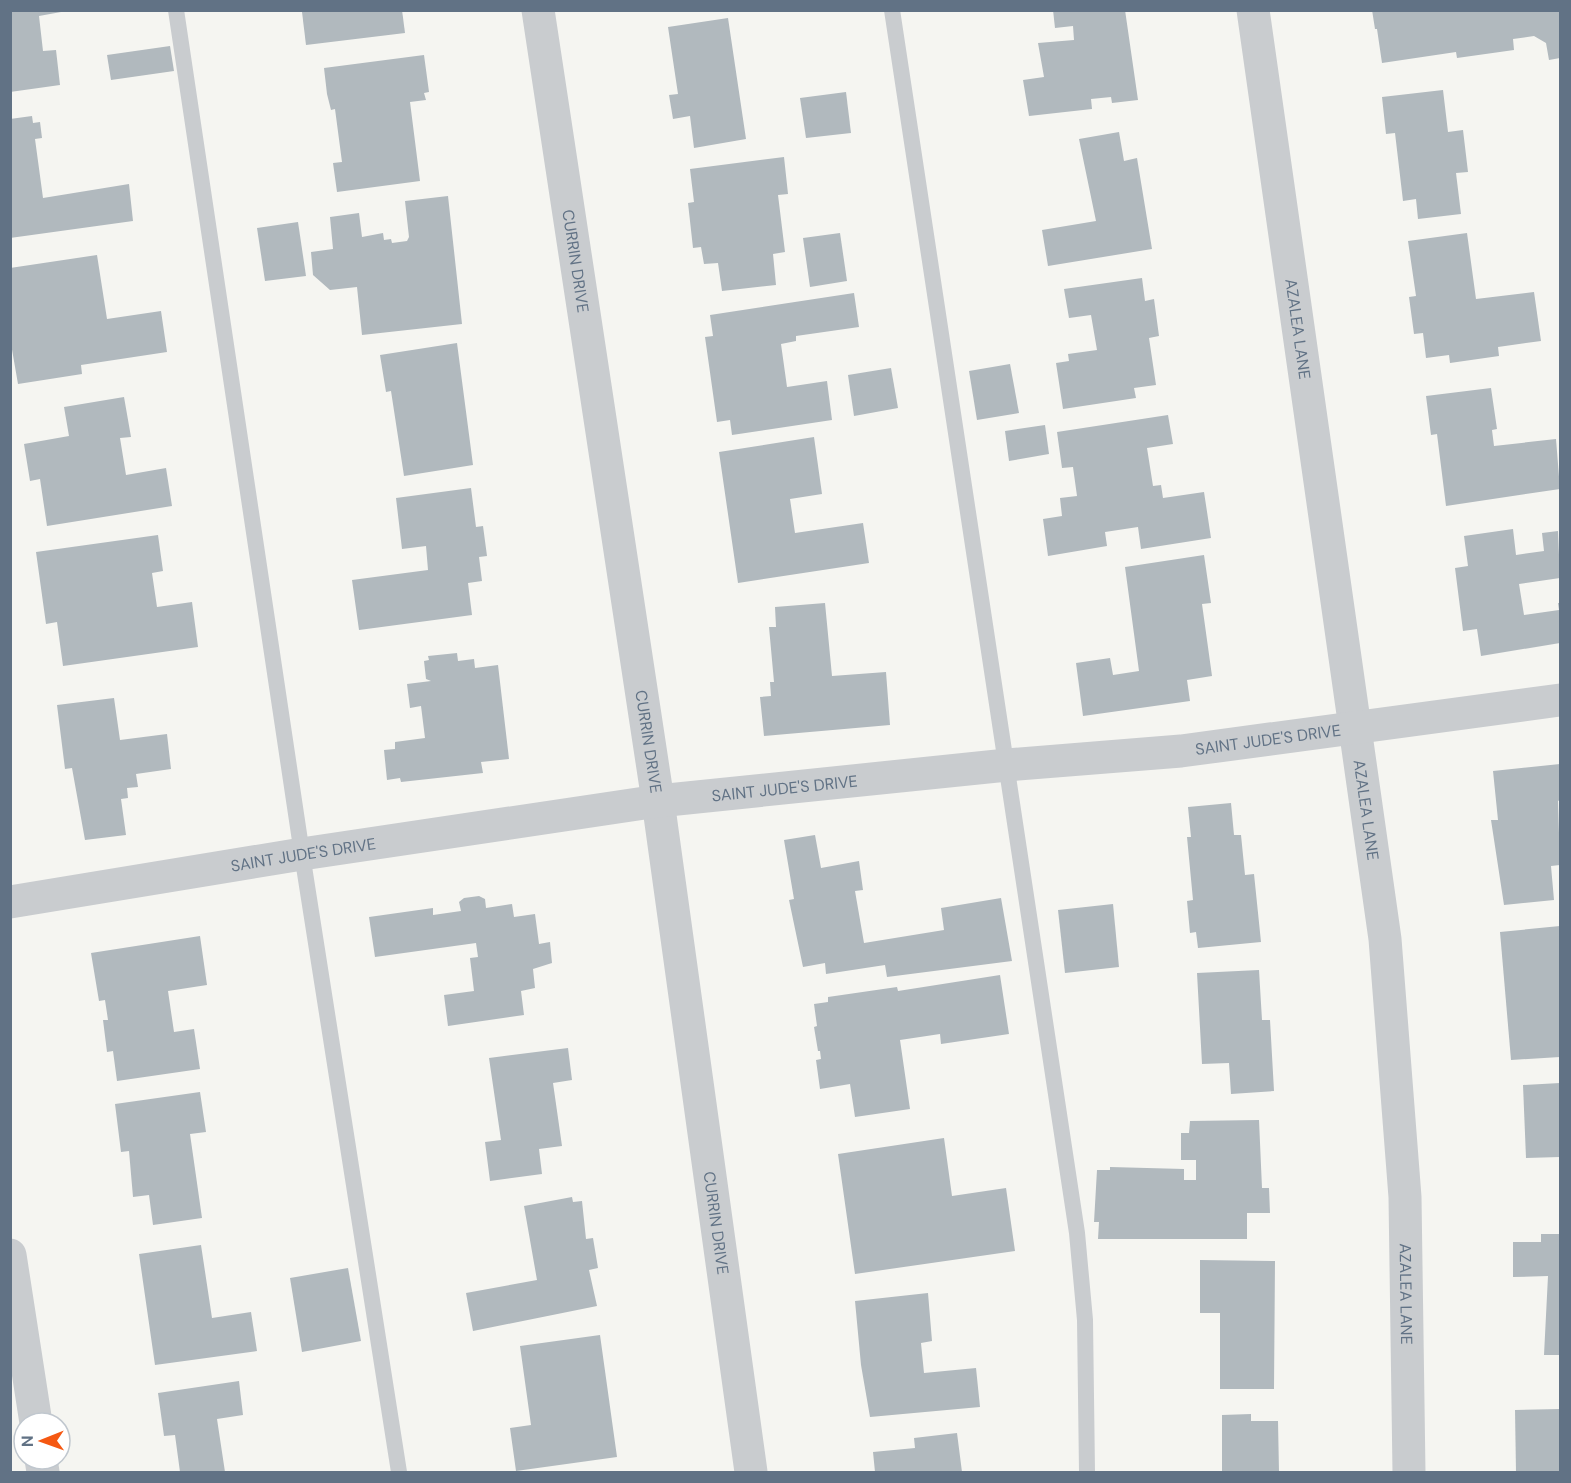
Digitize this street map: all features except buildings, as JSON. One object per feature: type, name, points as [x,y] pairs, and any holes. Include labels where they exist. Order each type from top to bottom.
[{"type":"street","name":"CURRIN DRIVE","points":[[537,10],[658,801],[751,1473]]},
{"type":"street","name":"AZALEA LANE","points":[[1253,10],[1385,939],[1405,1197],[1409,1473]]},
{"type":"street","name":"SAINT JUDE'S DRIVE","points":[[10,902],[302,854],[658,801],[1007,765],[1180,751],[1560,700]]},
{"type":"street","points":[[10,1255],[34,1411]]},
{"type":"lane","points":[[176,10],[302,854],[399,1473]]},
{"type":"lane","points":[[892,10],[1077,1233],[1086,1320],[1087,1473]]}]
